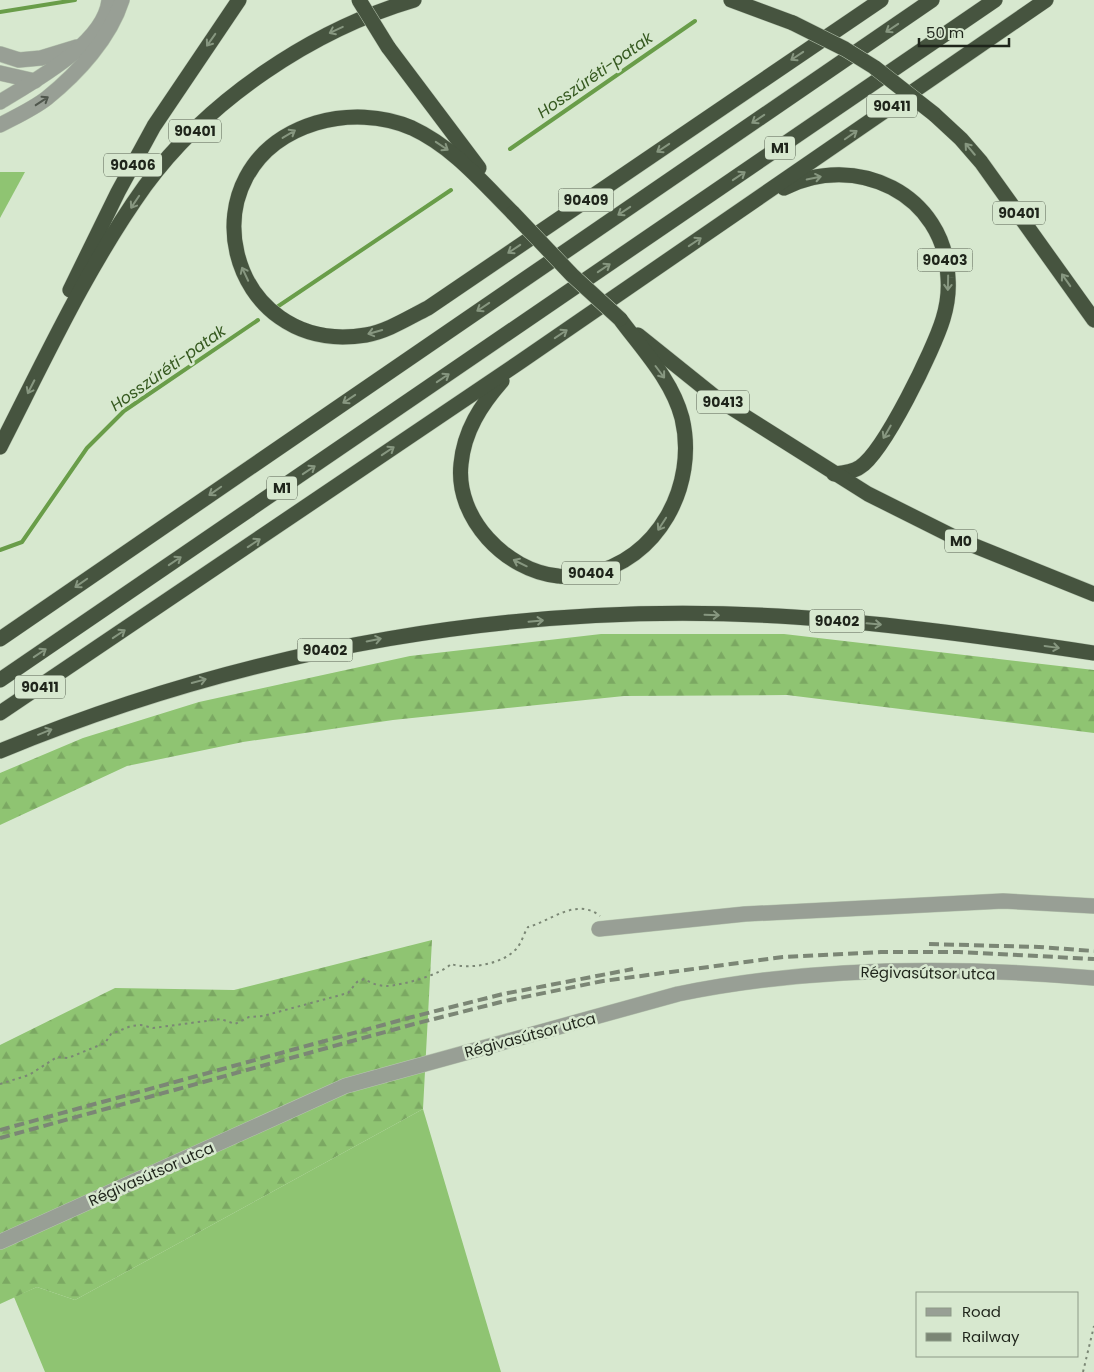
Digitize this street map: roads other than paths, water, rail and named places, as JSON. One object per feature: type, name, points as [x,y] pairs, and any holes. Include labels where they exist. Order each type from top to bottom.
[{"type":"highway","name":"90406","points":[[53,344],[67,296],[118,192],[159,118],[239,0]]},
{"type":"highway","name":"90413","points":[[358,0],[388,47],[513,213],[572,275],[620,319],[719,400],[834,474]]},
{"type":"highway","name":"90401","points":[[0,447],[93,267],[122,220],[146,185],[197,129],[251,82],[299,50],[349,24],[414,0]]},
{"type":"highway","name":"90401","points":[[731,0],[793,23],[845,49],[874,67],[934,114],[961,139],[981,162],[1094,320]]},
{"type":"highway","name":"90409","points":[[513,213],[462,162],[445,148],[412,128],[395,122],[365,117],[333,118],[298,128],[282,139],[256,162],[241,188],[234,217],[233,233],[239,261],[256,294],[273,313],[296,326],[331,336],[366,335],[397,324],[436,302],[881,0]]},
{"type":"highway","name":"M1","points":[[0,639],[932,0]]},
{"type":"highway","name":"M1","points":[[0,680],[996,0]]},
{"type":"highway","name":"90411","points":[[0,713],[520,362],[1046,0]]},
{"type":"highway","name":"90403","points":[[738,212],[793,183],[817,177],[846,174],[880,181],[912,200],[924,213],[937,235],[948,276],[948,295],[938,334],[905,400],[873,455],[860,467],[834,474]]},
{"type":"highway","name":"90404","points":[[520,362],[480,407],[464,446],[460,466],[462,485],[474,519],[492,543],[510,559],[533,570],[558,576],[599,572],[618,564],[648,544],[670,513],[682,479],[685,451],[685,436],[676,400],[667,381],[620,319]]},
{"type":"highway","name":"M0","points":[[834,474],[868,494],[960,540],[1094,594]]},
{"type":"highway","name":"90402","points":[[0,751],[61,726],[164,691],[292,657],[380,639],[495,624],[597,616],[664,614],[792,617],[888,625],[1094,652]]},
{"type":"street","points":[[0,102],[35,81],[83,45],[99,29],[108,12],[109,0]]},
{"type":"street","points":[[0,126],[46,98],[78,68],[113,24],[122,0]]},
{"type":"street","points":[[0,54],[19,60],[41,58],[83,45]]},
{"type":"street","points":[[0,73],[35,81]]},
{"type":"street","points":[[605,929],[745,914],[1003,901],[1094,906]]},
{"type":"street","name":"Régivasútsor utca","points":[[0,1242],[345,1086],[678,994],[714,986],[836,973],[876,971],[1094,978]]},
{"type":"waterway","points":[[0,12],[75,0]]},
{"type":"waterway","name":"Hosszúréti-patak","points":[[510,149],[695,21]]},
{"type":"waterway","name":"Hosszúréti-patak","points":[[277,307],[451,190]]},
{"type":"waterway","name":"Hosszúréti-patak","points":[[0,550],[22,542],[87,448],[124,411],[258,320]]},
{"type":"railway","points":[[929,944],[1039,947],[1094,951]]},
{"type":"railway","points":[[0,1138],[414,1024],[505,1001],[603,981],[783,957],[881,952],[959,952],[1094,959]]},
{"type":"railway","points":[[0,1130],[412,1017],[503,994],[633,969]]}]
